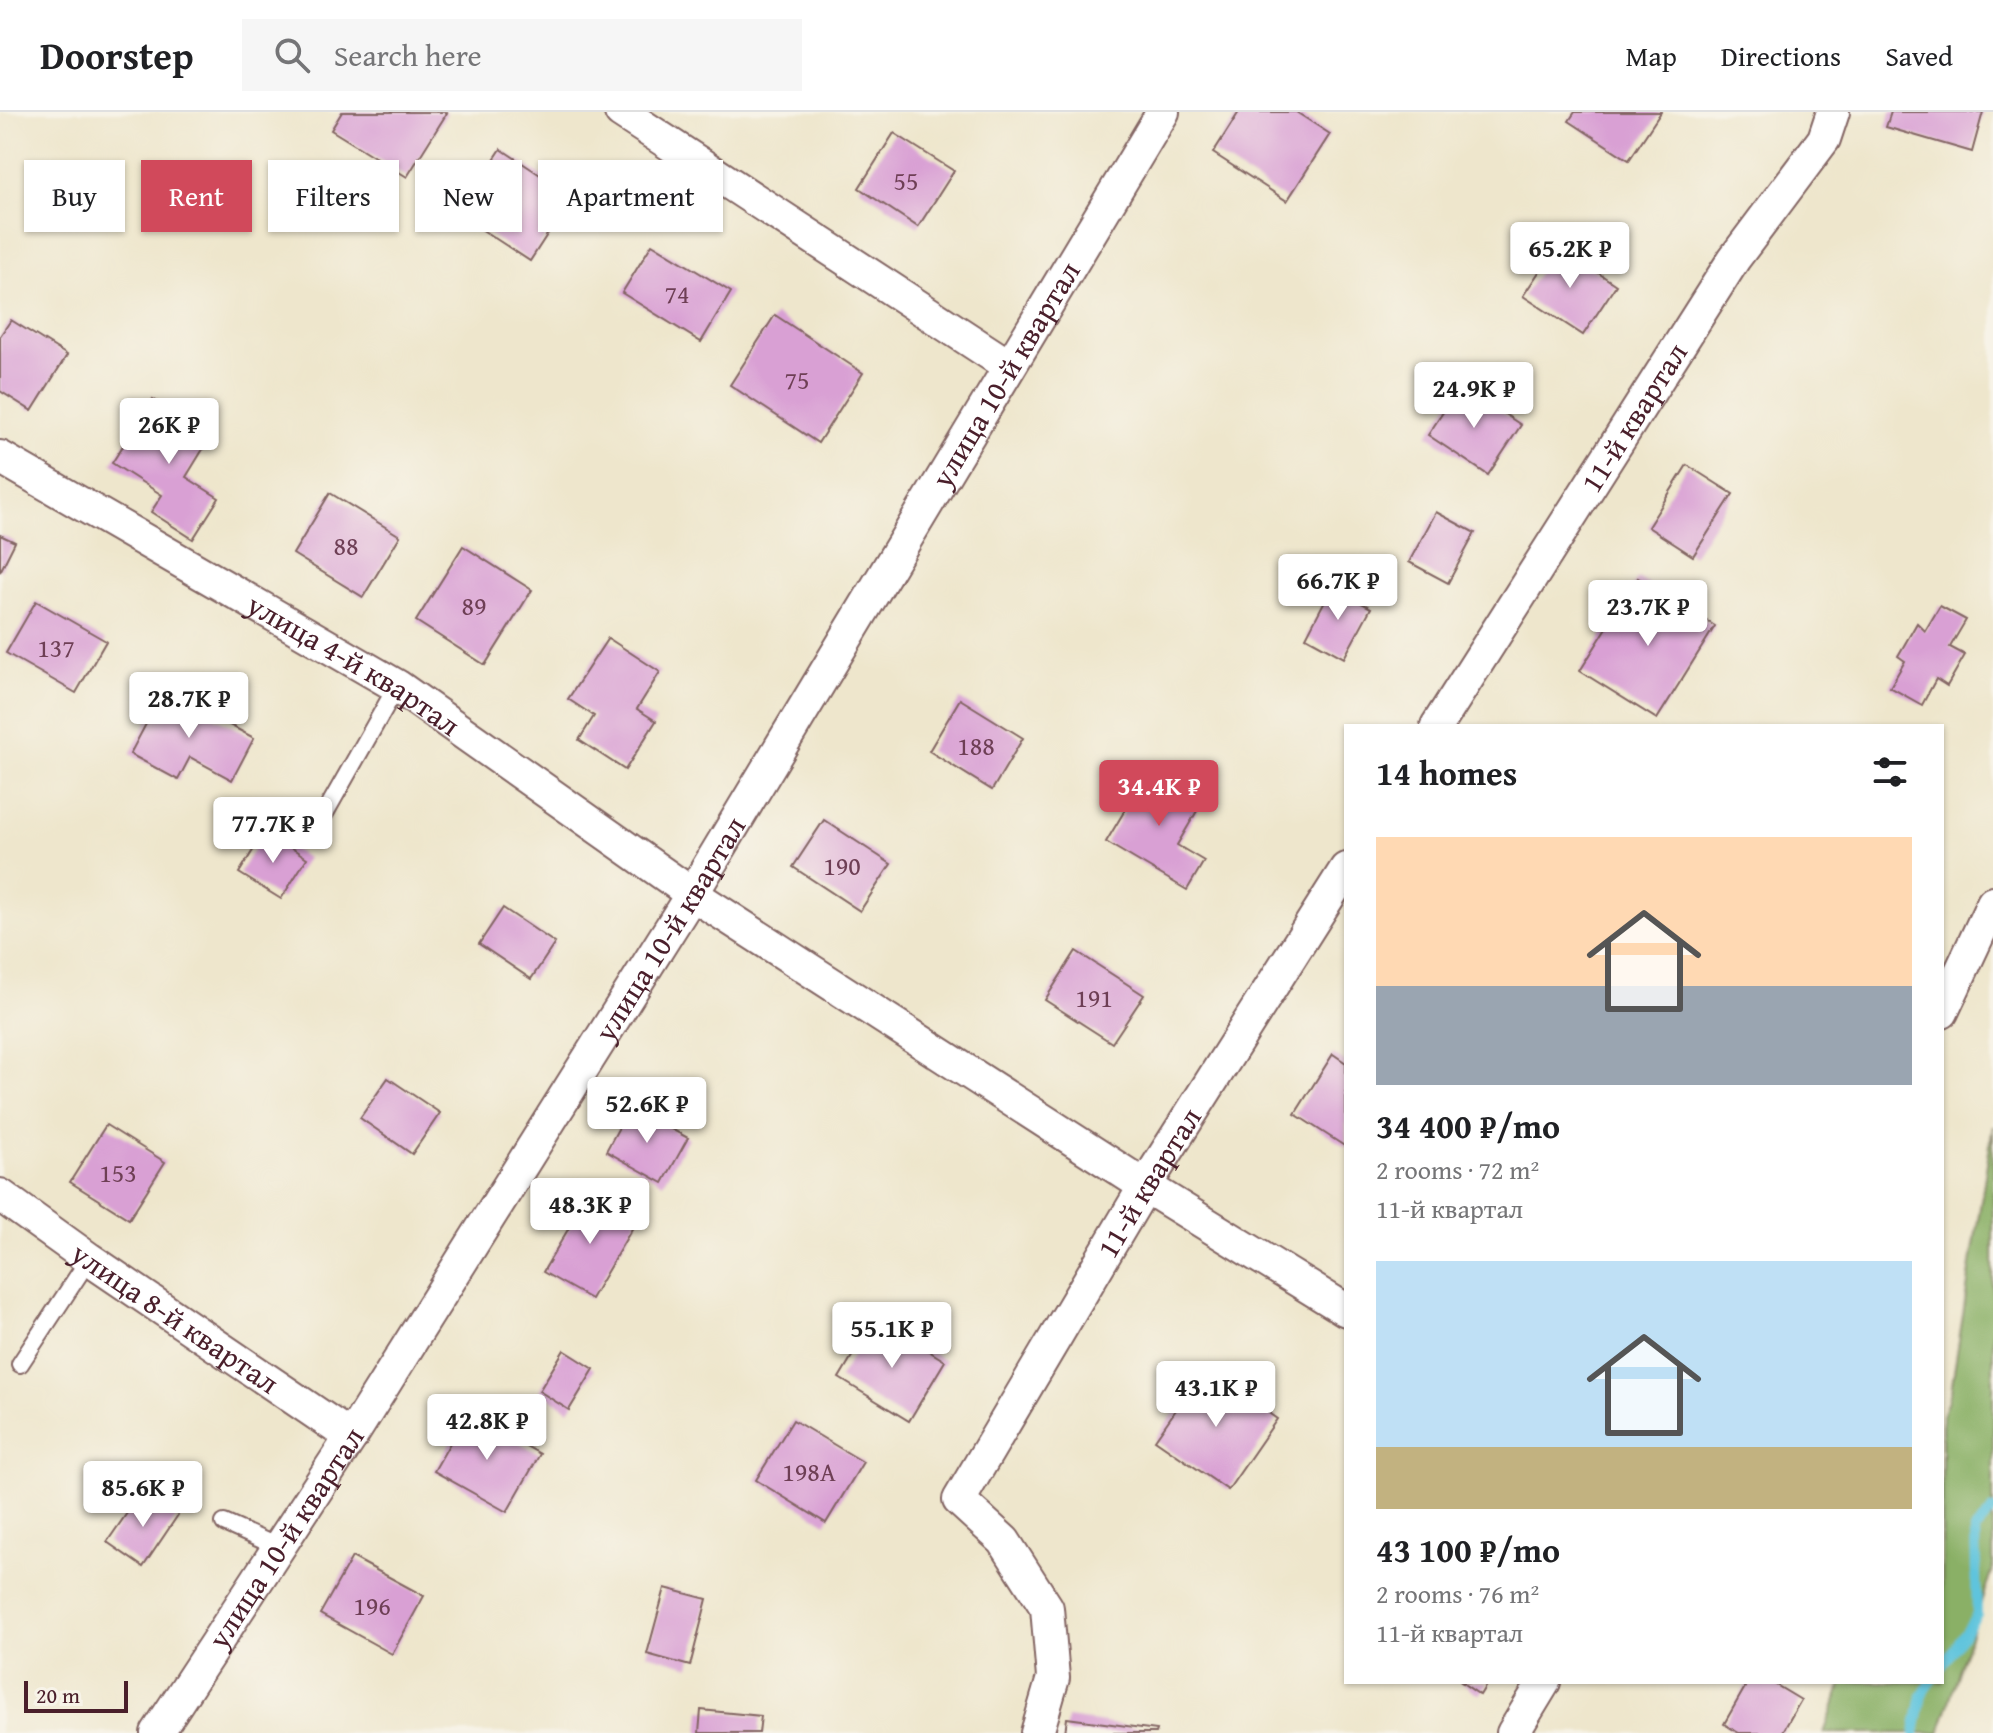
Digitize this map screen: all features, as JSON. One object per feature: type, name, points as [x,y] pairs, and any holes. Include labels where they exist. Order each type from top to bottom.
[{"type":"street","points":[[621,112],[1009,366]]},
{"type":"street","name":"улица 10-й квартал","points":[[157,1733],[351,1437],[692,894],[1163,112]]},
{"type":"street","name":"11-й квартал","points":[[1438,724],[1734,259],[1824,139],[1833,112]]},
{"type":"street","name":"улица 4-й квартал","points":[[0,457],[397,686],[692,894],[1145,1186],[1344,1309]]},
{"type":"street","name":"11-й квартал","points":[[1037,1733],[1053,1678],[1047,1608],[1004,1541],[959,1500],[1145,1186],[1344,872]]},
{"type":"street","points":[[1944,1008],[1993,903]]},
{"type":"street","name":"улица 8-й квартал","points":[[0,1195],[351,1437]]},
{"type":"street","points":[[1513,1733],[1543,1684]]},
{"type":"lane","points":[[320,822],[397,686]]},
{"type":"lane","points":[[20,1364],[89,1259]]},
{"type":"lane","points":[[224,1523],[278,1547]]},
{"type":"green space","points":[[1993,1125],[1993,1566],[1939,1733],[1824,1733],[1842,1684],[1944,1684],[1944,1410],[1951,1391]]},
{"type":"building","points":[[342,112],[447,113],[407,177],[399,172],[399,160],[380,160],[331,130]]},
{"type":"building","points":[[1239,112],[1296,112],[1330,134],[1287,201],[1213,153]]},
{"type":"building","points":[[1575,112],[1661,112],[1629,160],[1569,121]]},
{"type":"building","points":[[1891,112],[1983,112],[1972,152],[1886,127]]},
{"type":"building","points":[[894,133],[954,171],[918,227],[859,188]]},
{"type":"building","points":[[501,149],[518,160],[494,160]]},
{"type":"building","points":[[522,163],[538,173],[538,232],[549,232],[530,261],[486,232],[522,232]]},
{"type":"building","points":[[652,244],[731,292],[701,342],[622,293]]},
{"type":"building","points":[[1557,245],[1616,285],[1583,335],[1523,296]]},
{"type":"building","points":[[775,315],[863,373],[818,443],[730,385]]},
{"type":"building","points":[[11,320],[67,355],[32,411],[0,391],[0,336]]},
{"type":"building","points":[[1461,385],[1521,425],[1488,475],[1428,435]]},
{"type":"building","points":[[153,399],[211,436],[186,477],[219,498],[193,539],[151,512],[162,495],[112,463]]},
{"type":"building","points":[[1687,465],[1733,494],[1693,556],[1648,527]]},
{"type":"building","points":[[330,493],[400,536],[363,597],[293,554]]},
{"type":"building","points":[[1436,512],[1475,533],[1448,583],[1409,562]]},
{"type":"building","points":[[0,535],[15,542],[0,572]]},
{"type":"building","points":[[463,546],[532,590],[485,665],[416,621]]},
{"type":"building","points":[[1638,578],[1715,626],[1657,719],[1580,671]]},
{"type":"building","points":[[1332,587],[1371,608],[1344,658],[1306,637]]},
{"type":"building","points":[[36,601],[106,641],[76,693],[6,653]]},
{"type":"building","points":[[1940,606],[1966,620],[1950,647],[1965,655],[1947,686],[1936,679],[1922,705],[1890,687],[1905,661],[1898,656],[1917,623],[1925,631]]},
{"type":"building","points":[[608,638],[660,672],[637,709],[656,721],[625,770],[579,740],[594,716],[568,699]]},
{"type":"building","points":[[164,690],[254,738],[232,780],[190,757],[178,780],[130,754]]},
{"type":"building","points":[[960,699],[1023,738],[992,790],[929,751]]},
{"type":"building","points":[[1150,768],[1204,799],[1177,845],[1204,861],[1187,890],[1106,842]]},
{"type":"building","points":[[824,820],[891,864],[860,911],[793,867]]},
{"type":"building","points":[[265,831],[307,858],[281,899],[239,873]]},
{"type":"building","points":[[503,908],[555,943],[531,979],[479,944]]},
{"type":"building","points":[[1076,951],[1144,995],[1112,1043],[1045,1000]]},
{"type":"building","points":[[1333,1054],[1344,1062],[1344,1146],[1295,1114]]},
{"type":"building","points":[[388,1078],[440,1113],[412,1154],[360,1118]]},
{"type":"building","points":[[630,1107],[688,1138],[663,1183],[606,1151]]},
{"type":"building","points":[[106,1125],[165,1162],[129,1219],[70,1182]]},
{"type":"building","points":[[590,1192],[637,1220],[591,1299],[543,1272]]},
{"type":"building","points":[[875,1318],[945,1361],[909,1421],[839,1378]]},
{"type":"building","points":[[564,1350],[594,1369],[569,1410],[539,1391]]},
{"type":"building","points":[[1205,1368],[1277,1419],[1228,1490],[1155,1440]]},
{"type":"building","points":[[467,1413],[540,1454],[507,1512],[434,1471]]},
{"type":"building","points":[[793,1420],[863,1462],[826,1523],[756,1480]]},
{"type":"building","points":[[143,1490],[178,1515],[143,1567],[107,1542]]},
{"type":"building","points":[[352,1557],[424,1596],[392,1654],[320,1614]]},
{"type":"building","points":[[665,1588],[707,1599],[690,1666],[647,1654]]},
{"type":"building","points":[[1464,1684],[1487,1684],[1480,1695]]},
{"type":"building","points":[[1747,1684],[1774,1684],[1801,1700],[1782,1733],[1739,1733],[1724,1724]]},
{"type":"building","points":[[701,1710],[761,1716],[759,1733],[699,1733]]},
{"type":"building","points":[[1067,1718],[1157,1730],[1156,1733],[1065,1733]]},
{"type":"waterway","points":[[1944,1663],[1977,1615],[1975,1530],[1993,1510]]},
{"type":"waterway","points":[[1915,1733],[1922,1695],[1930,1684]]}]
